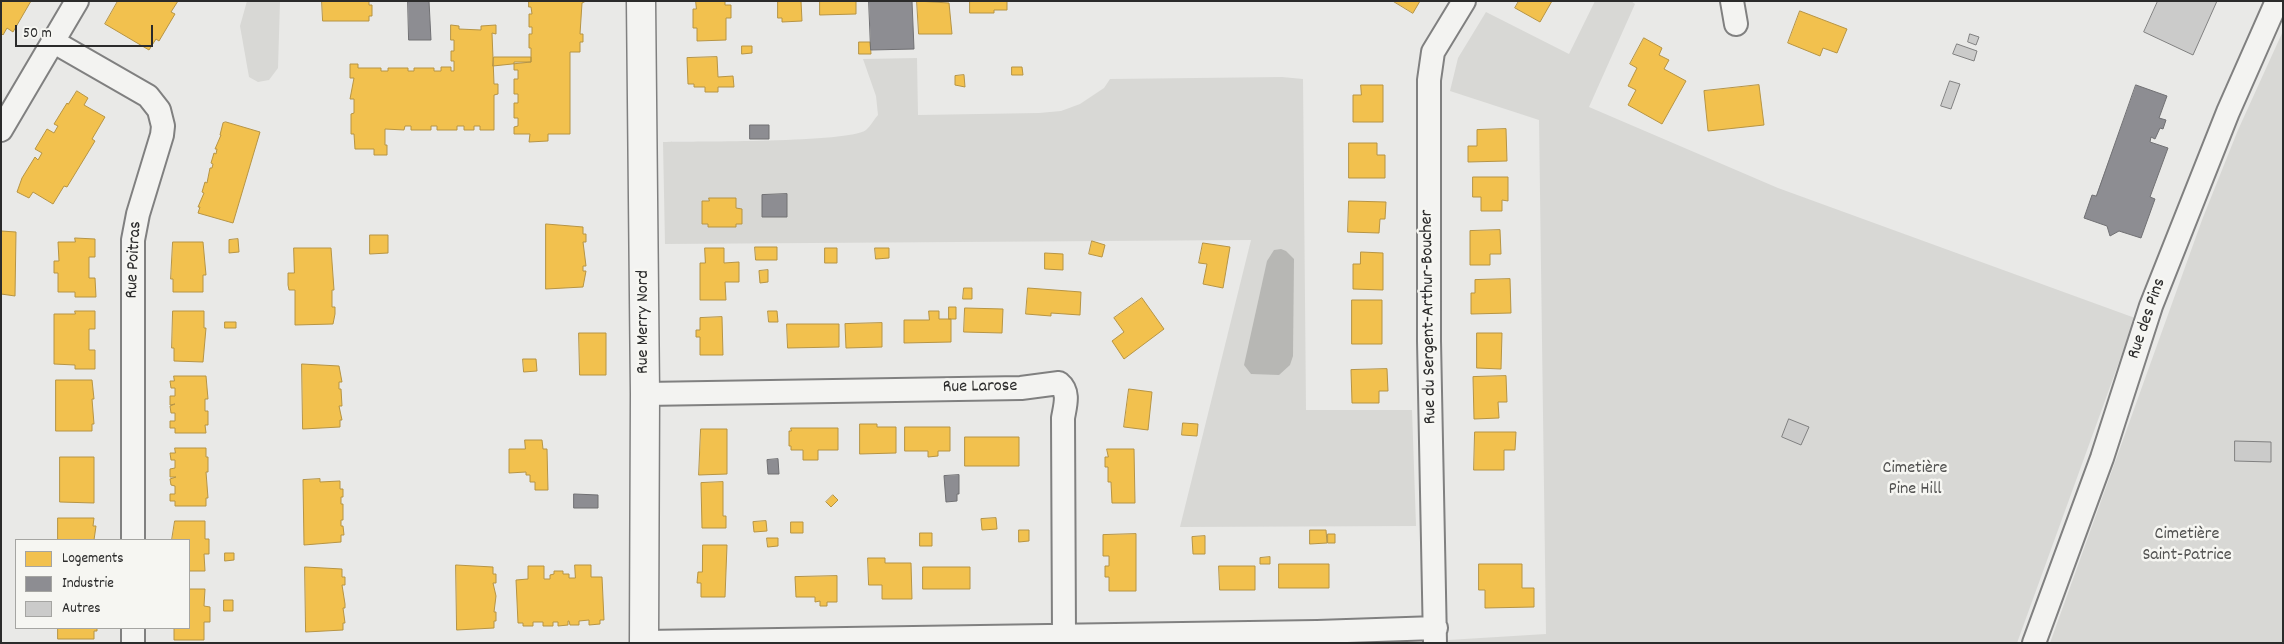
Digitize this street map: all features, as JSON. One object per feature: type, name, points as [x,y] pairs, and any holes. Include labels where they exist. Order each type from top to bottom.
[{"type":"main road","name":"Rue Merry Nord","points":[[641,1],[645,394],[644,643]]},
{"type":"street","points":[[1,130],[77,1]]},
{"type":"street","name":"Rue du Sergent-Arthur-Boucher","points":[[1436,636],[1429,341],[1429,73],[1433,52],[1464,1]]},
{"type":"street","points":[[1732,1],[1736,24]]},
{"type":"street","name":"Rue des Pins","points":[[2034,643],[2102,458],[2151,306],[2231,106],[2277,1]]},
{"type":"street","name":"Rue Poitras","points":[[54,42],[148,96],[156,105],[162,119],[162,135],[136,222],[132,250],[133,539]]},
{"type":"street","name":"Rue Larose","points":[[645,394],[1011,388],[1059,383],[1066,390],[1063,418],[1064,636]]},
{"type":"street","points":[[133,629],[133,643]]},
{"type":"street","points":[[644,643],[1064,636],[1436,636]]},
{"type":"green space","points":[[247,1],[280,1],[278,68],[269,80],[258,82],[249,77],[240,26]]},
{"type":"green space","name":"Cimetière Pine Hill","points":[[1595,1],[1631,1],[1635,4],[1589,107],[1778,188],[2135,318],[2017,643],[1448,643],[1448,640],[1546,634],[1539,120],[1450,91],[1458,58],[1486,12],[1569,54]]},
{"type":"green space","name":"Cimetière Saint-Patrice","points":[[2283,31],[2283,643],[2050,643],[2202,220],[2238,130]]},
{"type":"green space","points":[[917,58],[918,115],[1061,111],[1080,104],[1104,88],[1110,79],[1282,77],[1303,79],[1306,410],[1412,410],[1416,526],[1180,527],[1251,240],[665,244],[663,142],[802,139],[854,134],[866,130],[878,115],[876,96],[863,59]]},
{"type":"shaded area","points":[[1281,249],[1294,259],[1293,356],[1290,365],[1279,375],[1251,374],[1244,365],[1267,261],[1274,250]]},
{"type":"building: Logements","points":[[1,1],[31,1],[13,32],[7,28],[3,35],[1,33]]},
{"type":"building: Logements","points":[[118,1],[178,1],[171,12],[175,14],[159,41],[156,39],[149,50],[105,24]]},
{"type":"building: Logements","points":[[322,1],[369,1],[369,5],[372,5],[372,16],[369,16],[369,21],[323,21]]},
{"type":"building: Logements","points":[[529,1],[586,1],[582,3],[580,34],[583,34],[583,42],[580,42],[580,52],[570,52],[570,134],[548,134],[548,141],[529,142],[530,134],[514,134],[514,127],[518,126],[518,118],[514,118],[514,103],[518,103],[518,94],[514,94],[514,79],[518,79],[518,70],[514,70],[514,62],[531,62],[529,34],[532,34],[532,27],[529,27],[529,14],[532,14]]},
{"type":"building: Logements","points":[[696,1],[725,1],[725,5],[731,5],[731,18],[726,18],[726,40],[697,41],[697,28],[693,28],[693,9],[696,9]]},
{"type":"building: Logements","points":[[778,1],[801,1],[802,21],[782,22],[782,18],[778,18]]},
{"type":"building: Logements","points":[[820,1],[856,1],[856,14],[820,15]]},
{"type":"building: Logements","points":[[917,1],[949,3],[952,34],[919,34]]},
{"type":"building: Logements","points":[[970,1],[1007,1],[1007,10],[994,10],[994,13],[970,13]]},
{"type":"building: Logements","points":[[1393,1],[1420,1],[1413,13]]},
{"type":"building: Logements","points":[[1519,1],[1552,1],[1540,22],[1515,8]]},
{"type":"building: Logements","points":[[1800,11],[1847,29],[1837,53],[1823,48],[1820,56],[1788,43]]},
{"type":"building: Logements","points":[[451,25],[459,26],[459,29],[481,30],[481,26],[496,25],[496,34],[492,33],[494,84],[498,84],[498,94],[494,95],[494,130],[480,130],[480,126],[474,126],[474,130],[464,130],[464,126],[457,126],[457,130],[437,130],[437,126],[431,126],[431,130],[411,130],[411,126],[405,126],[404,130],[385,129],[387,155],[374,155],[374,149],[355,149],[354,134],[351,134],[351,114],[354,113],[354,99],[350,99],[354,78],[350,78],[350,64],[358,64],[358,68],[381,68],[381,71],[388,71],[388,68],[408,68],[408,71],[414,71],[414,68],[434,68],[434,71],[441,71],[441,67],[451,67],[451,71],[454,71],[454,61],[451,61],[451,51],[454,51],[454,40],[451,40]]},
{"type":"building: Logements","points":[[1644,38],[1662,48],[1659,55],[1669,60],[1664,69],[1686,81],[1662,124],[1628,105],[1636,90],[1628,86],[1637,68],[1630,64]]},
{"type":"building: Logements","points":[[859,42],[870,42],[871,54],[859,54]]},
{"type":"building: Logements","points":[[742,46],[752,46],[752,53],[742,54]]},
{"type":"building: Logements","points":[[494,57],[531,57],[531,62],[493,66]]},
{"type":"building: Logements","points":[[717,57],[718,77],[733,76],[734,87],[718,87],[718,92],[705,92],[705,87],[694,87],[694,84],[688,84],[687,58]]},
{"type":"building: Logements","points":[[1012,67],[1022,67],[1023,75],[1012,75]]},
{"type":"building: Logements","points":[[964,75],[965,87],[955,85],[955,76]]},
{"type":"building: Logements","points":[[1361,85],[1383,85],[1383,122],[1353,122],[1353,95],[1361,95]]},
{"type":"building: Logements","points":[[1759,85],[1764,125],[1708,131],[1704,91]]},
{"type":"building: Logements","points":[[77,91],[88,98],[84,105],[105,117],[92,139],[95,141],[67,187],[64,186],[53,204],[33,192],[29,198],[17,192],[22,178],[35,157],[38,160],[42,153],[35,149],[47,129],[54,133],[58,126],[54,124]]},
{"type":"building: Logements","points":[[226,122],[260,132],[233,223],[198,213],[200,207],[198,207],[204,193],[202,192],[205,182],[207,183],[210,168],[212,168],[213,164],[211,163],[214,153],[216,154],[217,149],[215,149],[221,135],[223,123]]},
{"type":"building: Logements","points":[[1506,129],[1507,161],[1468,162],[1468,146],[1477,146],[1477,130]]},
{"type":"building: Logements","points":[[1349,143],[1377,143],[1377,155],[1385,155],[1385,178],[1349,178]]},
{"type":"building: Logements","points":[[1473,177],[1508,177],[1508,201],[1502,200],[1502,211],[1481,211],[1481,197],[1473,197]]},
{"type":"building: Logements","points":[[709,198],[736,198],[736,208],[742,209],[742,224],[736,224],[736,227],[708,227],[708,224],[702,224],[702,201],[709,201]]},
{"type":"building: Logements","points":[[1349,201],[1386,202],[1385,219],[1380,219],[1379,233],[1348,232]]},
{"type":"building: Logements","points":[[546,224],[583,227],[583,234],[586,234],[586,242],[583,242],[586,266],[583,266],[583,271],[586,271],[583,287],[546,289]]},
{"type":"building: Logements","points":[[1500,230],[1501,254],[1490,254],[1490,265],[1470,265],[1470,231]]},
{"type":"building: Logements","points":[[1,231],[16,232],[15,296],[1,294]]},
{"type":"building: Logements","points":[[370,235],[388,235],[388,253],[370,254]]},
{"type":"building: Logements","points":[[75,238],[95,239],[95,257],[89,257],[89,278],[95,278],[96,297],[75,297],[75,292],[58,292],[58,273],[54,273],[54,261],[59,261],[58,242],[75,242]]},
{"type":"building: Logements","points":[[238,239],[239,252],[229,253],[229,240]]},
{"type":"building: Logements","points":[[1092,241],[1105,245],[1102,257],[1089,254]]},
{"type":"building: Logements","points":[[173,242],[203,242],[206,275],[203,275],[203,292],[173,292],[173,279],[171,279]]},
{"type":"building: Logements","points":[[1203,243],[1230,247],[1223,288],[1203,284],[1207,264],[1199,263]]},
{"type":"building: Logements","points":[[755,247],[777,247],[777,260],[756,260]]},
{"type":"building: Logements","points":[[294,248],[331,248],[334,290],[332,290],[332,307],[335,307],[333,324],[295,325],[295,290],[289,290],[288,285],[288,273],[294,273]]},
{"type":"building: Logements","points":[[705,248],[724,248],[724,263],[739,262],[739,282],[725,282],[726,300],[700,300],[700,263],[705,263]]},
{"type":"building: Logements","points":[[825,248],[837,248],[837,263],[825,263]]},
{"type":"building: Logements","points":[[875,248],[889,248],[889,258],[876,259]]},
{"type":"building: Logements","points":[[1361,252],[1383,253],[1383,290],[1353,289],[1353,264],[1360,264]]},
{"type":"building: Logements","points":[[1045,253],[1063,254],[1063,270],[1045,269]]},
{"type":"building: Logements","points":[[768,270],[768,282],[760,283],[759,271]]},
{"type":"building: Logements","points":[[1510,279],[1511,313],[1471,314],[1471,293],[1475,293],[1475,280]]},
{"type":"building: Logements","points":[[964,288],[972,288],[972,299],[963,299]]},
{"type":"building: Logements","points":[[1028,288],[1081,292],[1080,315],[1051,313],[1051,316],[1026,314]]},
{"type":"building: Logements","points":[[1142,298],[1164,329],[1124,359],[1112,341],[1124,332],[1114,318]]},
{"type":"building: Logements","points":[[1352,300],[1382,300],[1382,344],[1352,344]]},
{"type":"building: Logements","points":[[949,307],[956,307],[956,319],[949,319]]},
{"type":"building: Logements","points":[[965,308],[1003,309],[1002,333],[964,332]]},
{"type":"building: Logements","points":[[75,311],[95,311],[95,329],[89,329],[89,350],[95,350],[95,369],[75,369],[75,365],[54,364],[54,314],[75,314]]},
{"type":"building: Logements","points":[[173,311],[204,311],[204,328],[206,328],[203,362],[174,361],[174,348],[172,348]]},
{"type":"building: Logements","points":[[768,311],[777,311],[778,322],[769,322]]},
{"type":"building: Logements","points":[[929,311],[939,311],[939,319],[951,319],[951,342],[904,343],[904,320],[929,320]]},
{"type":"building: Logements","points":[[722,317],[723,355],[700,355],[700,337],[696,337],[696,330],[700,330],[700,318]]},
{"type":"building: Logements","points":[[225,322],[236,322],[236,328],[225,328]]},
{"type":"building: Logements","points":[[882,323],[882,347],[846,348],[845,324]]},
{"type":"building: Logements","points":[[787,324],[839,324],[839,347],[788,348]]},
{"type":"building: Logements","points":[[579,333],[606,333],[606,375],[580,375]]},
{"type":"building: Logements","points":[[1477,333],[1502,333],[1501,369],[1477,368]]},
{"type":"building: Logements","points":[[523,359],[536,359],[537,371],[524,372]]},
{"type":"building: Logements","points":[[302,364],[339,366],[342,382],[339,382],[342,406],[339,406],[342,420],[340,420],[340,427],[303,429]]},
{"type":"building: Logements","points":[[1387,369],[1388,391],[1379,391],[1379,403],[1352,403],[1351,370]]},
{"type":"building: Logements","points":[[174,376],[206,376],[208,399],[205,399],[205,411],[208,411],[208,425],[205,425],[206,433],[175,433],[175,428],[170,428],[170,421],[175,421],[175,413],[171,413],[170,406],[175,404],[170,405],[170,396],[175,396],[175,388],[171,388],[170,381],[174,381]]},
{"type":"building: Logements","points":[[1506,376],[1507,402],[1498,402],[1499,418],[1474,419],[1473,377]]},
{"type":"building: Logements","points":[[56,380],[92,380],[94,424],[92,424],[92,431],[56,431]]},
{"type":"building: Logements","points":[[1129,389],[1152,392],[1148,430],[1124,427]]},
{"type":"building: Logements","points":[[1183,423],[1198,424],[1197,436],[1182,435]]},
{"type":"building: Logements","points":[[860,424],[877,424],[877,427],[896,427],[896,453],[860,454]]},
{"type":"building: Logements","points":[[905,427],[950,427],[950,451],[938,451],[938,456],[928,457],[928,451],[905,451]]},
{"type":"building: Logements","points":[[791,428],[838,428],[838,450],[818,450],[818,460],[803,460],[803,450],[791,450],[791,446],[789,446],[789,431],[791,431]]},
{"type":"building: Logements","points":[[701,429],[727,429],[727,474],[699,475]]},
{"type":"building: Logements","points":[[1475,432],[1516,432],[1515,450],[1504,450],[1504,470],[1474,470]]},
{"type":"building: Logements","points":[[965,437],[1019,437],[1019,466],[965,466]]},
{"type":"building: Logements","points":[[525,440],[542,440],[543,449],[547,449],[548,490],[535,490],[535,482],[530,482],[530,475],[526,475],[526,472],[509,473],[509,449],[525,449]]},
{"type":"building: Logements","points":[[175,448],[206,448],[206,457],[208,457],[208,472],[206,472],[208,498],[206,498],[206,506],[175,506],[175,501],[170,501],[170,494],[175,494],[175,486],[171,485],[170,479],[176,477],[170,477],[170,469],[175,468],[175,460],[171,460],[170,453],[175,453]]},
{"type":"building: Logements","points":[[1107,449],[1134,449],[1135,503],[1112,503],[1111,482],[1108,482],[1108,467],[1105,467],[1105,457],[1108,457]]},
{"type":"building: Logements","points":[[60,457],[94,457],[94,503],[60,502]]},
{"type":"building: Logements","points":[[320,479],[320,482],[340,481],[340,489],[343,489],[341,504],[343,504],[343,520],[341,520],[341,526],[343,526],[344,535],[341,535],[341,542],[304,545],[303,480]]},
{"type":"building: Logements","points":[[723,482],[723,516],[726,516],[726,528],[702,528],[701,483]]},
{"type":"building: Logements","points":[[833,495],[838,500],[831,507],[826,502]]},
{"type":"building: Logements","points":[[58,518],[94,518],[93,526],[96,526],[94,539],[58,539]]},
{"type":"building: Logements","points":[[996,518],[997,529],[982,530],[981,519]]},
{"type":"building: Logements","points":[[175,521],[205,521],[205,539],[209,539],[209,554],[204,554],[205,571],[190,571],[190,539],[172,539]]},
{"type":"building: Logements","points":[[766,521],[767,531],[754,532],[753,522]]},
{"type":"building: Logements","points":[[791,522],[803,522],[803,533],[791,533]]},
{"type":"building: Logements","points":[[1019,530],[1029,530],[1029,541],[1019,542]]},
{"type":"building: Logements","points":[[1310,530],[1326,530],[1327,543],[1310,544]]},
{"type":"building: Logements","points":[[920,533],[932,533],[932,546],[920,546]]},
{"type":"building: Logements","points":[[1136,534],[1136,591],[1109,591],[1109,577],[1105,577],[1105,566],[1109,566],[1109,556],[1103,556],[1103,535]]},
{"type":"building: Logements","points":[[1328,534],[1335,534],[1335,543],[1328,543]]},
{"type":"building: Logements","points":[[1205,536],[1205,554],[1193,554],[1192,537]]},
{"type":"building: Logements","points":[[767,538],[778,538],[778,546],[768,547]]},
{"type":"building: Logements","points":[[703,545],[727,545],[725,597],[701,597],[701,583],[697,583],[698,572],[702,572]]},
{"type":"building: Logements","points":[[225,553],[234,553],[234,560],[225,561]]},
{"type":"building: Logements","points":[[1270,557],[1270,564],[1260,564],[1260,558]]},
{"type":"building: Logements","points":[[868,558],[885,558],[885,563],[911,563],[912,599],[882,599],[882,585],[869,585]]},
{"type":"building: Logements","points":[[1279,564],[1329,564],[1329,588],[1279,588]]},
{"type":"building: Logements","points":[[1479,564],[1522,564],[1522,588],[1534,588],[1534,607],[1485,608],[1485,590],[1479,590]]},
{"type":"building: Logements","points":[[456,565],[493,567],[493,574],[496,574],[496,583],[493,583],[496,596],[494,612],[496,612],[496,621],[494,621],[494,628],[457,630]]},
{"type":"building: Logements","points":[[575,565],[591,565],[591,577],[602,577],[604,620],[600,620],[600,624],[589,625],[589,620],[579,621],[579,625],[570,625],[568,621],[568,625],[558,626],[558,622],[553,622],[553,626],[543,626],[543,622],[533,622],[533,626],[523,626],[523,623],[518,623],[516,580],[528,579],[528,566],[544,566],[544,579],[550,579],[550,575],[554,574],[554,571],[563,571],[563,574],[569,574],[569,578],[575,578]]},
{"type":"building: Logements","points":[[1219,566],[1255,566],[1255,590],[1220,590]]},
{"type":"building: Logements","points":[[305,567],[342,569],[342,577],[345,577],[345,585],[342,585],[345,604],[345,608],[343,608],[345,623],[343,623],[343,630],[306,632]]},
{"type":"building: Logements","points":[[923,567],[970,567],[970,589],[923,589]]},
{"type":"building: Logements","points":[[837,576],[837,602],[827,602],[827,606],[820,606],[820,601],[815,602],[815,597],[796,597],[795,577]]},
{"type":"building: Logements","points":[[190,589],[205,589],[204,606],[210,607],[210,622],[204,622],[204,640],[174,640],[174,629],[190,629]]},
{"type":"building: Logements","points":[[224,600],[233,600],[233,611],[224,611]]},
{"type":"building: Logements","points":[[58,629],[97,629],[97,631],[94,631],[94,639],[58,639]]},
{"type":"building: Industrie","points":[[408,1],[429,1],[431,40],[409,40]]},
{"type":"building: Industrie","points":[[869,1],[912,1],[914,49],[871,50]]},
{"type":"building: Industrie","points":[[2136,85],[2167,96],[2159,118],[2166,120],[2163,129],[2160,128],[2155,139],[2151,137],[2150,142],[2168,148],[2150,197],[2155,199],[2141,238],[2119,231],[2110,236],[2107,226],[2084,218],[2092,195],[2096,196]]},
{"type":"building: Industrie","points":[[750,125],[769,125],[769,139],[750,139]]},
{"type":"building: Industrie","points":[[787,194],[787,217],[762,217],[762,195]]},
{"type":"building: Industrie","points":[[778,459],[779,474],[768,474],[767,460]]},
{"type":"building: Industrie","points":[[959,475],[957,501],[946,502],[944,476]]},
{"type":"building: Industrie","points":[[574,494],[598,495],[598,508],[574,508]]},
{"type":"building: Autres","points":[[2158,1],[2217,1],[2193,55],[2144,32]]},
{"type":"building: Autres","points":[[1970,34],[1979,37],[1976,45],[1968,42]]},
{"type":"building: Autres","points":[[1957,44],[1977,51],[1974,61],[1953,54]]},
{"type":"building: Autres","points":[[1950,81],[1960,84],[1951,109],[1941,106]]},
{"type":"building: Autres","points":[[1789,419],[1809,427],[1801,445],[1782,437]]},
{"type":"building: Autres","points":[[2235,441],[2271,442],[2271,462],[2235,461]]}]
